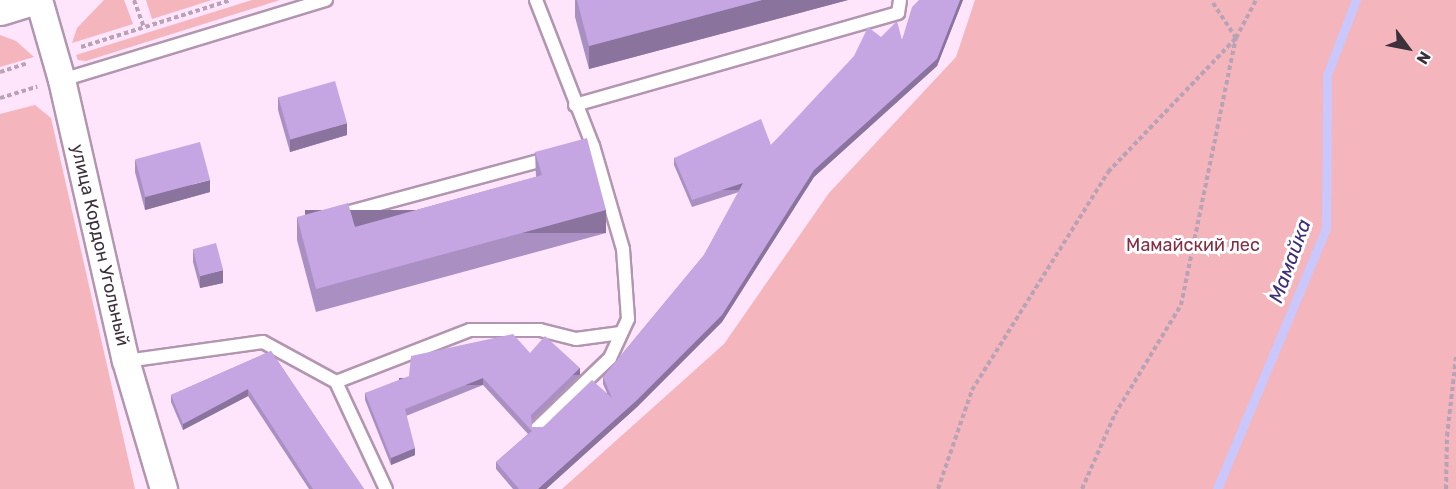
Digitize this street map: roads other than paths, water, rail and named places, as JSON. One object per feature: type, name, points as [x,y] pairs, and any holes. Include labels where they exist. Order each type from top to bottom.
[{"type":"main road","points":[[0,8],[27,0]]},
{"type":"street","name":"улица Кордон Угольный","points":[[39,0],[62,80],[126,361],[164,489]]},
{"type":"lane","points":[[62,80],[326,0]]},
{"type":"lane","points":[[536,0],[575,105],[593,146],[623,249],[628,319],[610,358],[537,428]]},
{"type":"lane","points":[[575,105],[898,12],[900,0]]},
{"type":"lane","points":[[331,217],[593,146]]},
{"type":"lane","points":[[336,382],[470,330],[540,330],[576,339],[621,333]]},
{"type":"lane","points":[[126,361],[263,342],[336,382],[386,489]]},
{"type":"waterway","name":"Мамайка","points":[[1217,489],[1326,229],[1327,75],[1356,0]]},
{"type":"park label","name":"Мамайский лес","points":[[1193,245]]}]
